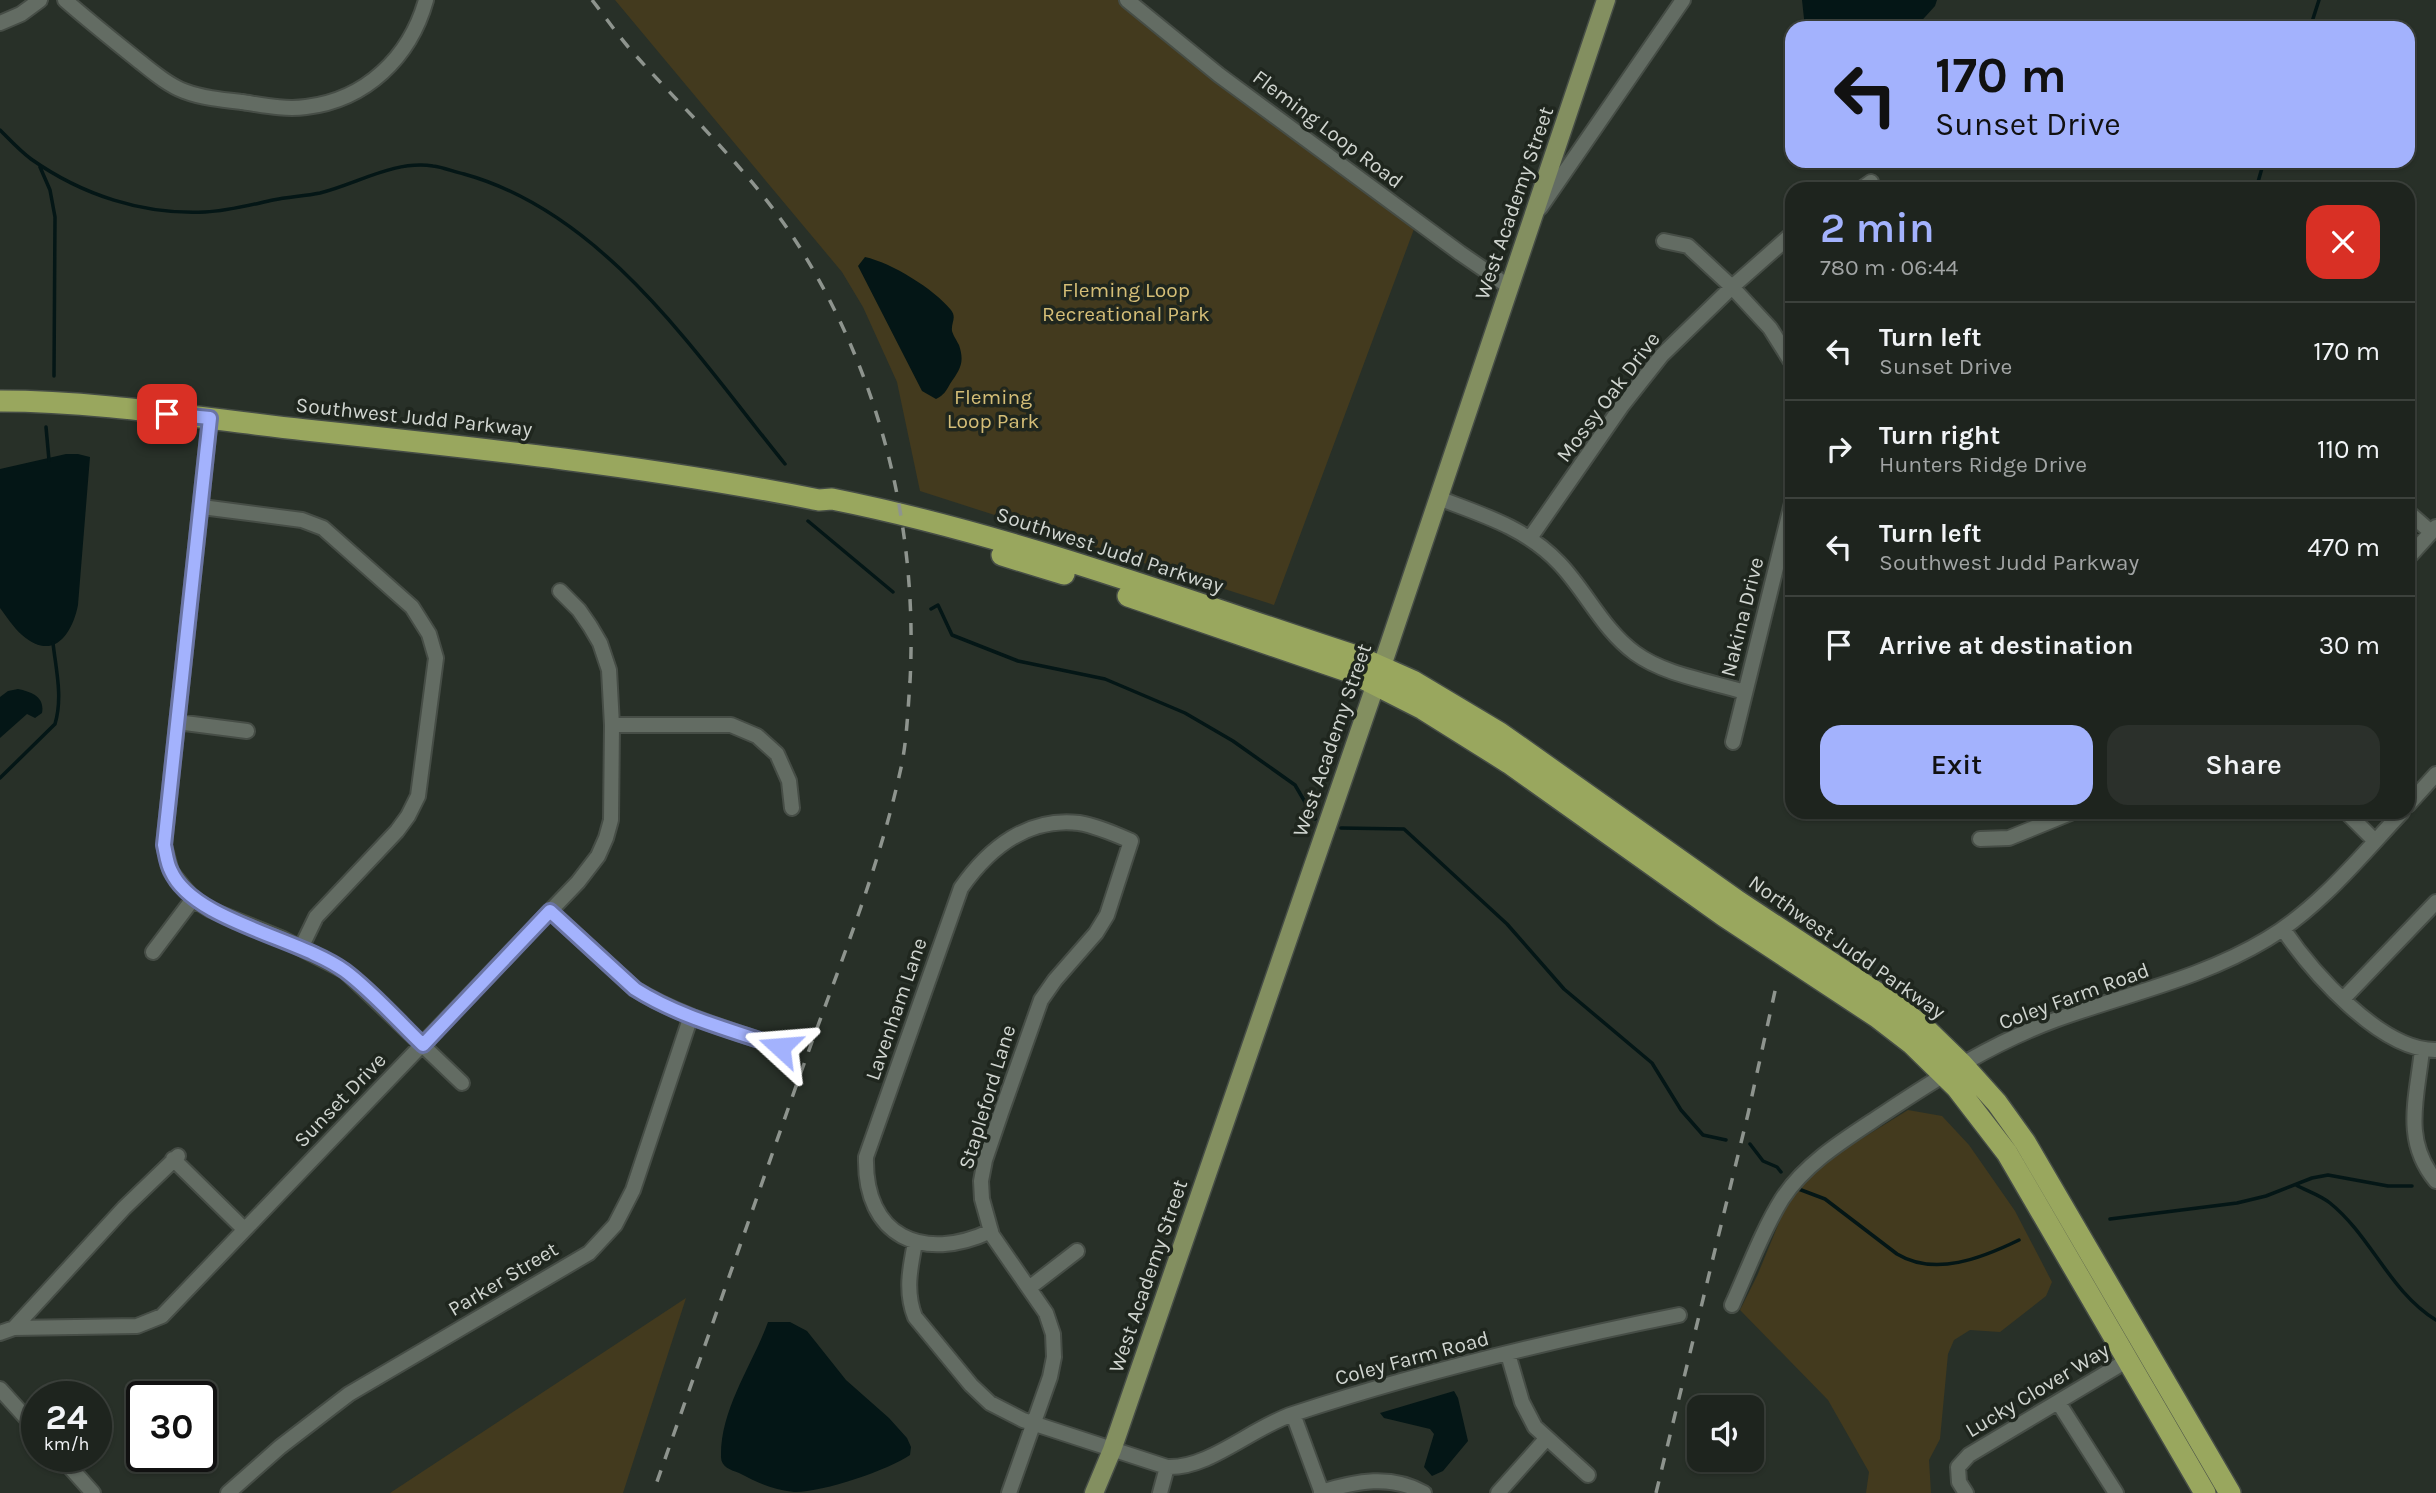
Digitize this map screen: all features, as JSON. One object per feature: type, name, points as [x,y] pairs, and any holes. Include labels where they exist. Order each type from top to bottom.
[{"type":"highway","name":"Southwest Judd Parkway","points":[[0,401],[89,405],[625,466],[819,500],[832,499],[891,511],[1038,551],[1379,675]]},
{"type":"highway","name":"Northwest Judd Parkway","points":[[1379,675],[1413,681],[1500,733],[1739,902],[1891,1002],[1925,1028],[1953,1069],[1970,1103],[2007,1153],[2205,1493]]},
{"type":"highway","name":"Northwest Judd Parkway","points":[[1953,1069],[1997,1103],[2025,1142],[2230,1493]]},
{"type":"main road","name":"West Academy Street","points":[[1094,1493],[1112,1450],[1379,675],[1606,0]]},
{"type":"street","points":[[0,23],[21,14],[40,0]]},
{"type":"street","points":[[65,0],[159,77],[183,91],[274,107],[304,108],[333,102],[360,90],[385,70],[409,44],[426,0]]},
{"type":"street","name":"Fleming Loop Road","points":[[1127,0],[1219,75],[1508,286]]},
{"type":"street","points":[[1533,218],[1683,0]]},
{"type":"street","name":"Mossy Oak Drive","points":[[1530,538],[1662,355],[1785,240]]},
{"type":"street","points":[[1664,241],[1688,246],[1732,287],[1770,328],[1785,352]]},
{"type":"street","points":[[210,418],[164,845],[171,872],[192,899],[211,910],[301,948],[345,971],[462,1083]]},
{"type":"street","points":[[1438,499],[1504,523],[1530,538],[1559,563],[1615,636],[1634,653],[1654,665],[1745,692]]},
{"type":"street","points":[[202,507],[302,520],[323,528],[412,607],[429,634],[436,658],[418,796],[397,831],[316,917],[301,948]]},
{"type":"street","points":[[2415,517],[2434,529],[2415,550]]},
{"type":"street","name":"Nakina Drive","points":[[1733,742],[1785,531]]},
{"type":"street","name":"Sunset Drive","points":[[7,1331],[136,1326],[162,1316],[578,882],[598,856],[611,820],[612,725],[609,670],[600,643],[579,610],[560,591]]},
{"type":"street","points":[[177,722],[247,731]]},
{"type":"street","points":[[612,725],[731,725],[757,736],[777,754],[789,781],[792,808]]},
{"type":"street","points":[[2415,797],[2436,774]]},
{"type":"street","points":[[1979,838],[2009,838],[2056,819]]},
{"type":"street","points":[[2353,819],[2375,841]]},
{"type":"street","name":"Coley Farm Road","points":[[1732,1305],[1773,1217],[1795,1183],[1841,1141],[1953,1069],[2021,1033],[2157,988],[2221,963],[2283,929],[2318,900],[2395,819]]},
{"type":"street","name":"Lavenham Lane","points":[[915,1243],[897,1232],[872,1203],[866,1179],[866,1157],[961,888],[976,865],[994,849],[1034,827],[1058,823],[1080,824],[1131,841]]},
{"type":"street","name":"Stapleford Lane","points":[[1009,1493],[1054,1357],[1053,1334],[1046,1314],[990,1231],[982,1199],[981,1181],[985,1160],[1033,1020],[1048,990],[1096,933],[1107,915],[1131,841]]},
{"type":"street","points":[[153,952],[192,899]]},
{"type":"street","points":[[2344,998],[2436,902]]},
{"type":"street","points":[[550,911],[635,989],[649,998],[691,1016],[780,1047]]},
{"type":"street","points":[[2283,929],[2310,964],[2382,1032],[2398,1041],[2429,1050],[2416,1092],[2414,1136],[2426,1168],[2436,1181]]},
{"type":"street","name":"Parker Street","points":[[228,1493],[280,1447],[349,1394],[589,1253],[615,1226],[633,1190],[691,1016]]},
{"type":"street","name":"Sunset Drive","points":[[7,1331],[124,1208],[176,1158],[244,1229]]},
{"type":"street","points":[[915,1243],[958,1243],[990,1231]]},
{"type":"street","name":"Coley Farm Road","points":[[915,1243],[909,1271],[910,1304],[915,1317],[971,1385],[990,1403],[1012,1416],[1167,1467],[1189,1466],[1207,1459],[1260,1427],[1293,1414],[1587,1333],[1679,1315]]},
{"type":"street","points":[[1029,1288],[1077,1251]]},
{"type":"street","points":[[1508,1354],[1527,1414],[1546,1439],[1588,1475]]},
{"type":"street","name":"Lucky Clover Way","points":[[1966,1493],[1959,1482],[1958,1467],[1969,1455],[2128,1360]]},
{"type":"street","points":[[0,1389],[21,1412]]},
{"type":"street","points":[[2058,1402],[2116,1493]]},
{"type":"street","points":[[1293,1414],[1322,1492],[1357,1481],[1371,1480],[1391,1482],[1424,1493]]},
{"type":"street","points":[[1498,1493],[1546,1439]]},
{"type":"street","points":[[1160,1493],[1167,1467]]},
{"type":"street","points":[[74,1472],[93,1493]]},
{"type":"green space","name":"Fleming Loop Recreational Park","points":[[615,0],[1137,0],[1417,221],[1274,605],[920,491],[897,382],[863,307],[842,272]]},
{"type":"green space","points":[[1908,1110],[1942,1116],[1969,1145],[2015,1211],[2052,1282],[2046,1296],[2000,1332],[1970,1330],[1954,1340],[1948,1354],[1940,1439],[1929,1460],[1931,1493],[1866,1493],[1869,1472],[1828,1400],[1740,1310],[1788,1201],[1808,1172]]},
{"type":"green space","points":[[686,1298],[623,1493],[390,1493]]},
{"type":"shaded area","points":[[1802,0],[1937,0],[1921,21],[1804,21]]},
{"type":"shaded area","points":[[865,257],[912,278],[944,302],[953,313],[952,331],[961,351],[961,361],[959,370],[946,391],[936,399],[922,391],[858,266]]},
{"type":"shaded area","points":[[66,454],[90,457],[78,605],[66,635],[52,645],[43,646],[22,635],[0,608],[0,469]]},
{"type":"shaded area","points":[[18,689],[39,699],[42,713],[35,718],[27,714],[0,738],[0,697],[8,691]]},
{"type":"shaded area","points":[[768,1322],[790,1322],[807,1331],[846,1380],[907,1438],[911,1447],[910,1455],[854,1480],[820,1489],[794,1492],[779,1490],[725,1466],[721,1460],[722,1439],[731,1405]]},
{"type":"shaded area","points":[[1454,1391],[1468,1441],[1443,1471],[1432,1476],[1424,1467],[1434,1434],[1430,1429],[1384,1418],[1380,1413]]},
{"type":"waterway","points":[[2312,21],[2319,0]]},
{"type":"waterway","points":[[0,130],[31,159],[71,183],[114,200],[159,210],[205,212],[231,209],[320,193],[376,174],[418,165],[464,174],[515,193],[561,221],[604,254],[644,293],[682,335],[785,464]]},
{"type":"waterway","points":[[40,167],[50,190],[55,217],[54,376]]},
{"type":"waterway","points":[[2258,182],[2262,168]]},
{"type":"waterway","points":[[46,427],[49,460]]},
{"type":"waterway","points":[[808,521],[893,592]]},
{"type":"waterway","points":[[931,609],[938,605],[952,635],[1018,661],[1105,679],[1185,713],[1233,741],[1295,785],[1315,819]]},
{"type":"waterway","points":[[0,778],[55,724],[59,694],[53,643]]},
{"type":"waterway","points":[[1341,828],[1404,829],[1507,924],[1564,989],[1652,1063],[1681,1110],[1703,1135],[1726,1140]]},
{"type":"waterway","points":[[1750,1144],[1763,1161],[1777,1167],[1781,1172]]},
{"type":"waterway","points":[[2110,1219],[2237,1203],[2328,1175],[2388,1186],[2412,1186]]},
{"type":"waterway","points":[[2296,1185],[2326,1200],[2344,1216],[2406,1295],[2436,1320]]},
{"type":"waterway","points":[[1796,1188],[1825,1199],[1897,1254],[1912,1261],[1927,1264],[1958,1262],[1990,1253],[2019,1240]]},
{"type":"railway","points":[[592,0],[632,51],[766,199],[802,251],[830,301],[854,352],[889,458],[908,569],[911,625],[905,743],[882,842],[653,1493]]},
{"type":"railway","points":[[1656,1493],[1748,1114],[1777,982]]},
{"type":"route","points":[[167,414],[210,418],[164,845],[171,872],[186,893],[211,910],[281,938],[345,971],[423,1045],[550,911],[635,989],[649,998],[691,1016],[780,1047]]},
{"type":"park label","name":"Fleming Loop Park","points":[[993,409]]}]
